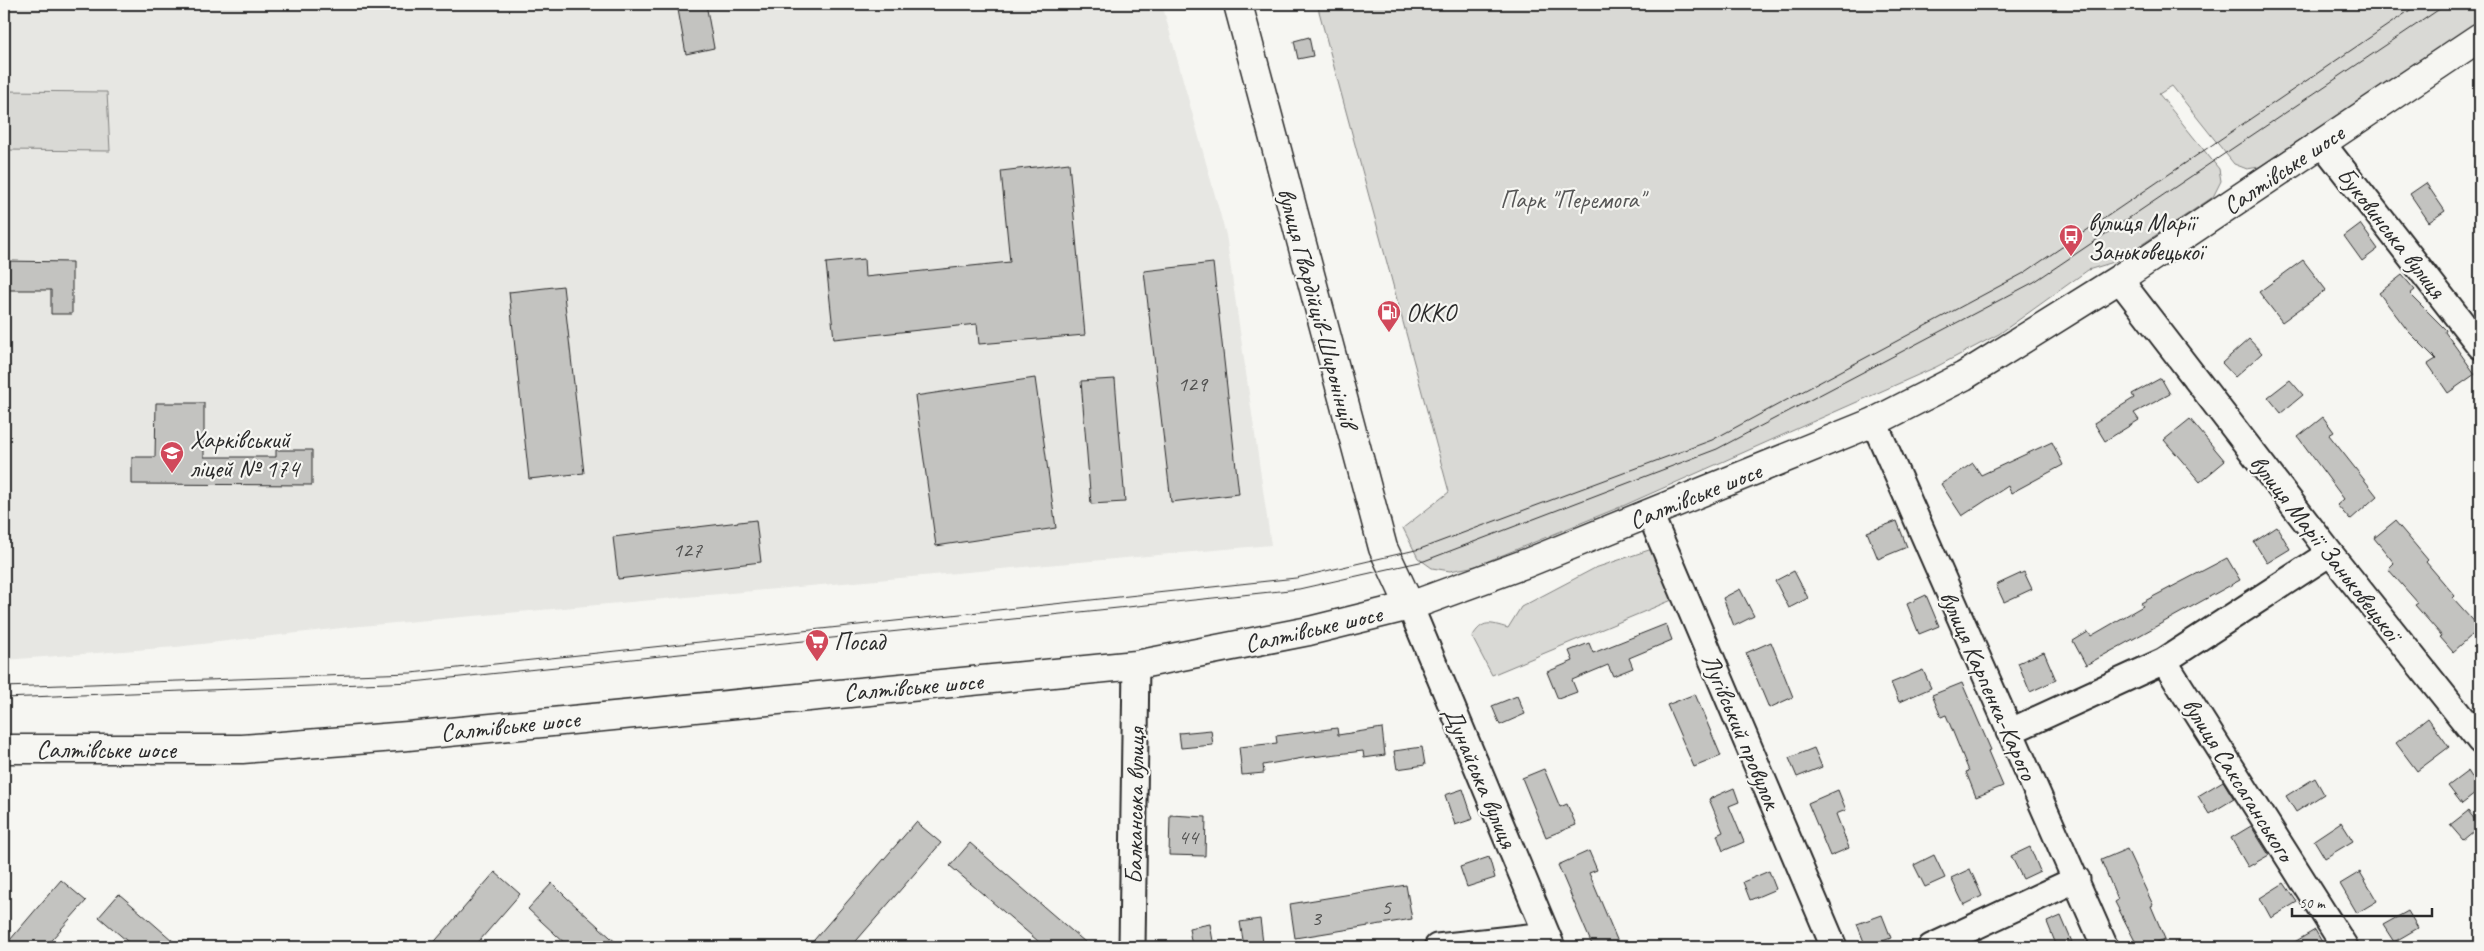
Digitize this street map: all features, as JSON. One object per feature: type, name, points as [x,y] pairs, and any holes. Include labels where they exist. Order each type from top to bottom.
[{"type":"main road","name":"вулиця Гвардійців-Широнінців","points":[[1238,4],[1383,548],[1410,606]]},
{"type":"main road","name":"Салтівське шосе","points":[[4,750],[242,749],[408,736],[1136,665],[1309,631],[1410,606],[1527,563],[1874,422],[1964,376],[2119,280],[2480,37]]},
{"type":"street","name":"Буковинська вулиця","points":[[2322,143],[2480,346]]},
{"type":"street","name":"вулиця Марії Заньковецької","points":[[2119,280],[2330,553],[2480,741]]},
{"type":"street","name":"вулиця Карпенка-Карого","points":[[1874,422],[2105,947]]},
{"type":"street","name":"Лугівський провулок","points":[[1650,514],[1834,947]]},
{"type":"street","points":[[2009,732],[2164,661],[2330,553]]},
{"type":"street","name":"Дунайська вулиця","points":[[1410,606],[1550,941]]},
{"type":"street","name":"вулиця Саксаганського","points":[[2164,661],[2345,947]]},
{"type":"street","name":"Балканська вулиця","points":[[1132,947],[1136,665]]},
{"type":"street","points":[[1931,947],[2077,880]]},
{"type":"street","points":[[1437,947],[1550,941]]},
{"type":"shaded area","points":[[4,4],[1162,4],[1226,235],[1271,545],[350,627],[176,647],[4,660]]},
{"type":"green space","name":"Парк \"Перемога\"","points":[[1317,4],[2480,4],[2480,21],[2259,167],[2247,169],[2234,164],[2172,86],[2159,94],[2219,169],[2221,181],[2213,197],[2117,261],[2088,270],[1999,334],[1936,367],[1625,505],[1476,566],[1450,571],[1432,568],[1418,558],[1403,528],[1449,492]]},
{"type":"green space","points":[[4,91],[107,92],[110,151],[4,150]]},
{"type":"green space","points":[[1649,550],[1657,553],[1672,589],[1672,600],[1492,675],[1472,637],[1480,627],[1492,624],[1508,628],[1521,607],[1595,568]]},
{"type":"building","points":[[677,4],[706,4],[714,48],[686,54]]},
{"type":"building","points":[[1309,37],[1313,56],[1298,59],[1294,41]]},
{"type":"building","points":[[1069,163],[1085,335],[979,344],[977,324],[834,339],[826,263],[864,259],[865,277],[1010,262],[1001,171]]},
{"type":"building","points":[[2426,183],[2445,211],[2429,222],[2410,194]]},
{"type":"building","points":[[2360,224],[2378,249],[2362,261],[2344,236]]},
{"type":"building","points":[[2303,260],[2326,290],[2282,322],[2259,292]]},
{"type":"building","points":[[4,261],[72,262],[72,314],[51,314],[51,290],[4,290]]},
{"type":"building","points":[[1213,263],[1239,494],[1171,502],[1144,271]]},
{"type":"building","points":[[2402,275],[2415,290],[2410,294],[2446,330],[2445,332],[2475,374],[2448,393],[2428,364],[2436,359],[2408,331],[2379,293]]},
{"type":"building","points":[[563,286],[584,473],[529,479],[509,292]]},
{"type":"building","points":[[2249,339],[2262,353],[2235,377],[2222,363]]},
{"type":"building","points":[[1035,378],[1056,528],[936,546],[915,396]]},
{"type":"building","points":[[2161,378],[2170,394],[2134,413],[2139,420],[2105,441],[2094,423],[2134,398],[2132,394]]},
{"type":"building","points":[[1115,379],[1125,502],[1091,504],[1081,381]]},
{"type":"building","points":[[2290,380],[2303,395],[2281,413],[2268,397]]},
{"type":"building","points":[[156,403],[204,403],[204,457],[276,457],[276,450],[312,450],[312,485],[132,484],[132,457],[155,457]]},
{"type":"building","points":[[2323,417],[2334,432],[2329,435],[2377,496],[2350,520],[2337,505],[2344,499],[2298,437]]},
{"type":"building","points":[[2190,419],[2225,461],[2200,482],[2164,440]]},
{"type":"building","points":[[2052,442],[2063,465],[2011,493],[2008,486],[1962,516],[1941,484],[1973,463],[1981,475]]},
{"type":"building","points":[[756,520],[761,562],[618,579],[613,537]]},
{"type":"building","points":[[1897,521],[1907,547],[1878,559],[1867,532]]},
{"type":"building","points":[[2395,521],[2428,560],[2426,562],[2455,596],[2453,598],[2480,628],[2453,652],[2440,637],[2442,636],[2415,605],[2418,603],[2388,569],[2394,563],[2374,538]]},
{"type":"building","points":[[2277,527],[2290,549],[2267,563],[2254,542]]},
{"type":"building","points":[[2227,558],[2240,580],[2086,665],[2073,641],[2088,632],[2091,636],[2143,606],[2141,603]]},
{"type":"building","points":[[1794,571],[1808,598],[1789,608],[1775,581]]},
{"type":"building","points":[[2024,572],[2032,589],[2004,602],[1996,585]]},
{"type":"building","points":[[1740,589],[1754,616],[1734,626],[1723,598]]},
{"type":"building","points":[[1926,595],[1939,626],[1919,634],[1907,604]]},
{"type":"building","points":[[1666,624],[1672,640],[1629,658],[1633,668],[1613,676],[1608,665],[1572,680],[1577,692],[1558,699],[1547,672],[1573,661],[1569,651],[1589,643],[1593,653]]},
{"type":"building","points":[[1771,642],[1793,697],[1769,708],[1746,653]]},
{"type":"building","points":[[2044,652],[2056,680],[2030,692],[2018,663]]},
{"type":"building","points":[[1923,670],[1931,688],[1899,702],[1891,683]]},
{"type":"building","points":[[1962,683],[1991,750],[1988,751],[2003,786],[1976,797],[1966,772],[1969,771],[1946,715],[1941,717],[1932,695]]},
{"type":"building","points":[[1695,694],[1721,756],[1694,767],[1667,705]]},
{"type":"building","points":[[1517,696],[1525,714],[1500,725],[1492,706]]},
{"type":"building","points":[[2428,718],[2449,747],[2417,771],[2396,743]]},
{"type":"building","points":[[1337,728],[1338,735],[1382,728],[1385,755],[1364,758],[1363,751],[1303,758],[1263,765],[1264,773],[1242,775],[1239,747],[1277,743],[1276,736]]},
{"type":"building","points":[[1211,730],[1213,745],[1181,748],[1179,733]]},
{"type":"building","points":[[1422,747],[1425,765],[1397,769],[1394,751]]},
{"type":"building","points":[[1814,748],[1822,767],[1797,777],[1789,758]]},
{"type":"building","points":[[1544,769],[1560,807],[1567,804],[1576,825],[1546,837],[1522,778]]},
{"type":"building","points":[[2468,771],[2480,790],[2462,804],[2448,786]]},
{"type":"building","points":[[2315,778],[2324,794],[2296,812],[2286,796]]},
{"type":"building","points":[[2223,781],[2234,799],[2209,814],[2198,796]]},
{"type":"building","points":[[1734,788],[1739,802],[1729,806],[1744,842],[1723,851],[1717,835],[1723,832],[1709,799]]},
{"type":"building","points":[[1463,789],[1473,819],[1455,825],[1445,795]]},
{"type":"building","points":[[1838,790],[1846,810],[1836,814],[1849,848],[1830,856],[1808,803]]},
{"type":"building","points":[[2468,811],[2480,826],[2463,840],[2450,825]]},
{"type":"building","points":[[1170,815],[1206,817],[1205,856],[1169,855]]},
{"type":"building","points":[[916,822],[941,843],[851,947],[808,947]]},
{"type":"building","points":[[2341,822],[2353,841],[2325,858],[2314,840]]},
{"type":"building","points":[[2251,826],[2269,855],[2248,867],[2231,838]]},
{"type":"building","points":[[970,843],[1091,947],[1045,947],[950,866]]},
{"type":"building","points":[[2030,847],[2040,871],[2023,879],[2011,856]]},
{"type":"building","points":[[2127,849],[2153,905],[2151,906],[2165,939],[2145,947],[2138,947],[2115,902],[2118,900],[2101,860]]},
{"type":"building","points":[[1589,851],[1597,870],[1589,873],[1620,947],[1593,947],[1558,865]]},
{"type":"building","points":[[1934,855],[1945,878],[1925,887],[1914,865]]},
{"type":"building","points":[[1489,857],[1495,878],[1467,887],[1460,867]]},
{"type":"building","points":[[1970,869],[1982,896],[1964,905],[1951,878]]},
{"type":"building","points":[[1769,871],[1776,889],[1750,900],[1743,882]]},
{"type":"building","points":[[495,872],[520,894],[474,947],[430,947]]},
{"type":"building","points":[[2360,872],[2377,901],[2357,913],[2340,884]]},
{"type":"building","points":[[61,880],[86,901],[45,947],[4,947]]},
{"type":"building","points":[[552,883],[621,947],[569,947],[528,909]]},
{"type":"building","points":[[2284,883],[2297,902],[2271,918],[2260,898]]},
{"type":"building","points":[[1406,885],[1412,919],[1295,938],[1290,904]]},
{"type":"building","points":[[119,894],[180,947],[134,947],[99,917]]},
{"type":"building","points":[[2408,911],[2418,928],[2394,942],[2383,925]]},
{"type":"building","points":[[1882,915],[1891,938],[1866,947],[1857,924]]},
{"type":"building","points":[[2061,916],[2072,942],[2057,947],[2047,922]]},
{"type":"building","points":[[1260,919],[1263,943],[1244,946],[1240,922]]},
{"type":"building","points":[[1210,924],[1214,947],[1192,947],[1189,928]]},
{"type":"building","points":[[2315,930],[2325,947],[2286,947]]},
{"type":"tram line","points":[[4,687],[411,673],[1296,578],[1420,549],[1712,440],[2024,273],[2419,4]]},
{"type":"tram line","points":[[4,698],[413,682],[1299,589],[1424,561],[1717,449],[2034,282],[2447,4]]},
{"type":"place","name":"вулиця Марії Заньковецької","points":[[2071,257]]},
{"type":"place","name":"ОККО","points":[[1389,333]]},
{"type":"place","name":"Харківський ліцей № 174","points":[[172,474]]},
{"type":"place","name":"Посад","points":[[817,662]]}]
